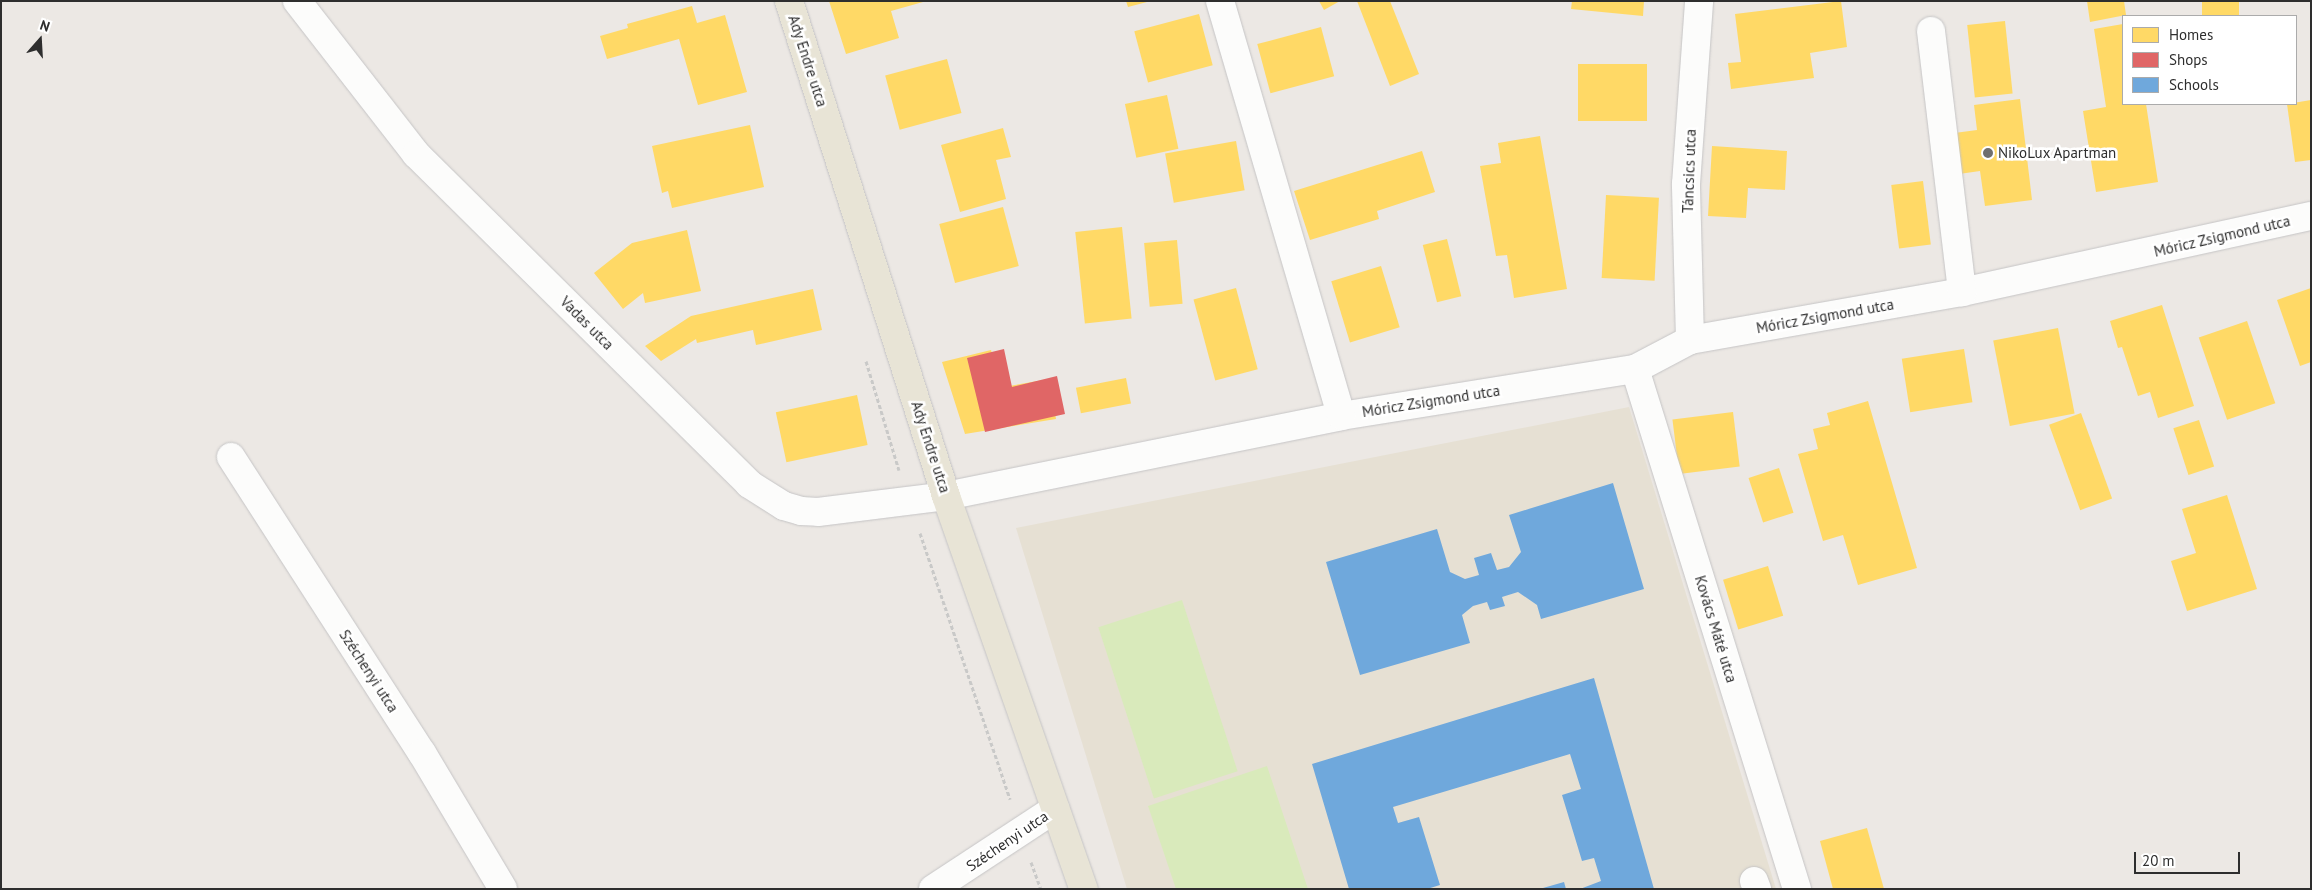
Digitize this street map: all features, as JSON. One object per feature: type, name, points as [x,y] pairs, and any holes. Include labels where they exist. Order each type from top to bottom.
[{"type":"main road","name":"Ady Endre utca","points":[[789,1],[946,496],[1084,889]]},
{"type":"street","name":"Vadas utca","points":[[297,1],[416,154],[749,484],[784,506],[801,511],[818,512],[946,496]]},
{"type":"street","name":"Móricz Zsigmond utca","points":[[1220,1],[1341,416]]},
{"type":"street","name":"Táncsics utca","points":[[1690,340],[1686,184],[1699,1]]},
{"type":"street","points":[[1931,31],[1962,292]]},
{"type":"street","name":"Móricz Zsigmond utca","points":[[946,496],[1341,416],[1635,369],[1690,340],[1962,292],[2311,216]]},
{"type":"street","name":"Kovács Máté utca","points":[[1635,369],[1797,889]]},
{"type":"street","name":"Széchenyi utca","points":[[231,456],[422,754],[502,889]]},
{"type":"street","name":"Széchenyi utca","points":[[933,889],[1055,809]]},
{"type":"shaded area","points":[[1629,407],[1776,889],[1127,889],[1016,528]]},
{"type":"green space","points":[[1182,600],[1238,771],[1154,798],[1098,627]]},
{"type":"green space","points":[[1267,766],[1308,889],[1176,889],[1148,806]]},
{"type":"building: Homes","points":[[829,1],[923,2],[891,11],[899,38],[846,54]]},
{"type":"building: Homes","points":[[1126,1],[1147,1],[1147,2],[1128,7]]},
{"type":"building: Homes","points":[[1319,1],[1340,1],[1324,10]]},
{"type":"building: Homes","points":[[1357,1],[1390,1],[1419,74],[1390,86]]},
{"type":"building: Homes","points":[[1572,1],[1644,1],[1643,16],[1571,9]]},
{"type":"building: Homes","points":[[1841,1],[1847,47],[1810,53],[1814,78],[1731,89],[1728,63],[1741,62],[1735,14]]},
{"type":"building: Homes","points":[[2087,1],[2124,1],[2126,15],[2090,22]]},
{"type":"building: Homes","points":[[2202,1],[2239,1],[2239,15],[2202,15]]},
{"type":"building: Homes","points":[[692,6],[697,23],[725,15],[747,92],[698,105],[679,39],[607,59],[600,36],[628,28],[627,24]]},
{"type":"building: Homes","points":[[1199,14],[1213,65],[1148,83],[1134,31]]},
{"type":"building: Homes","points":[[2005,21],[2013,94],[1975,98],[1967,25]]},
{"type":"building: Homes","points":[[2122,24],[2122,105],[2146,105],[2158,182],[2096,192],[2083,111],[2106,107],[2094,29]]},
{"type":"building: Homes","points":[[1321,27],[1334,76],[1270,93],[1257,44]]},
{"type":"building: Homes","points":[[947,59],[961,113],[900,130],[885,76]]},
{"type":"building: Homes","points":[[1578,64],[1647,64],[1647,121],[1578,121]]},
{"type":"building: Homes","points":[[1167,95],[1178,149],[1136,158],[1125,104]]},
{"type":"building: Homes","name":"NikoLux Apartman","points":[[2020,99],[2032,200],[1985,206],[1980,171],[1952,175],[1947,134],[1977,130],[1974,105]]},
{"type":"building: Homes","points":[[2311,100],[2311,160],[2295,162],[2287,105],[2297,105],[2297,102]]},
{"type":"building: Homes","points":[[750,125],[764,187],[672,208],[668,191],[662,193],[652,146]]},
{"type":"building: Homes","points":[[1003,128],[1011,157],[996,160],[1006,199],[960,212],[941,145]]},
{"type":"building: Homes","points":[[1540,136],[1567,289],[1514,298],[1507,255],[1496,256],[1480,166],[1501,163],[1498,143]]},
{"type":"building: Homes","points":[[1236,141],[1245,190],[1174,203],[1165,154]]},
{"type":"building: Homes","points":[[1712,146],[1787,151],[1785,190],[1748,188],[1746,218],[1708,216]]},
{"type":"building: Homes","points":[[1422,151],[1435,192],[1377,211],[1379,219],[1310,240],[1294,191]]},
{"type":"building: Homes","points":[[1923,181],[1931,245],[1899,248],[1891,185]]},
{"type":"building: Homes","points":[[1606,195],[1659,198],[1655,281],[1602,278]]},
{"type":"building: Homes","points":[[1003,207],[1019,266],[955,283],[939,224]]},
{"type":"building: Homes","points":[[1122,227],[1132,318],[1085,323],[1075,232]]},
{"type":"building: Homes","points":[[687,230],[701,291],[645,303],[643,293],[623,309],[594,273],[632,243]]},
{"type":"building: Homes","points":[[1447,239],[1461,296],[1437,302],[1423,245]]},
{"type":"building: Homes","points":[[1177,240],[1183,304],[1150,307],[1144,243]]},
{"type":"building: Homes","points":[[1381,266],[1400,327],[1350,342],[1331,281]]},
{"type":"building: Homes","points":[[1236,288],[1258,369],[1215,381],[1193,299]]},
{"type":"building: Homes","points":[[2311,288],[2311,362],[2300,366],[2277,300]]},
{"type":"building: Homes","points":[[813,289],[822,330],[756,345],[753,330],[697,343],[696,339],[661,361],[645,346],[691,316]]},
{"type":"building: Homes","points":[[2162,305],[2194,406],[2158,418],[2150,392],[2138,396],[2122,347],[2118,348],[2110,321]]},
{"type":"building: Homes","points":[[2247,321],[2275,403],[2227,420],[2199,338]]},
{"type":"building: Homes","points":[[2058,328],[2075,413],[2010,426],[1993,341]]},
{"type":"building: Homes","points":[[1964,349],[1972,402],[1910,412],[1902,359]]},
{"type":"building: Homes","points":[[991,350],[1003,387],[1049,379],[1056,419],[965,434],[942,362]]},
{"type":"building: Homes","points":[[1126,378],[1131,404],[1081,413],[1076,388]]},
{"type":"building: Homes","points":[[857,395],[868,445],[786,462],[776,412]]},
{"type":"building: Homes","points":[[1868,401],[1917,568],[1858,585],[1843,535],[1823,541],[1798,454],[1818,449],[1813,429],[1830,425],[1827,413]]},
{"type":"building: Homes","points":[[1733,412],[1740,467],[1679,474],[1672,419]]},
{"type":"building: Homes","points":[[2081,413],[2112,499],[2080,510],[2049,425]]},
{"type":"building: Homes","points":[[2199,420],[2214,467],[2188,475],[2173,428]]},
{"type":"building: Homes","points":[[1779,468],[1794,513],[1763,523],[1749,478]]},
{"type":"building: Homes","points":[[2227,495],[2257,589],[2187,611],[2171,561],[2196,553],[2182,509]]},
{"type":"building: Homes","points":[[1768,566],[1783,616],[1738,629],[1723,580]]},
{"type":"building: Homes","points":[[1867,828],[1884,889],[1833,889],[1820,841]]},
{"type":"building: Shops","points":[[1004,349],[1012,387],[1057,376],[1065,414],[985,432],[967,358]]},
{"type":"building: Schools","points":[[1613,483],[1644,589],[1541,619],[1537,605],[1518,592],[1502,597],[1505,606],[1490,610],[1487,602],[1473,606],[1462,615],[1470,643],[1360,675],[1326,562],[1437,529],[1450,572],[1465,579],[1479,575],[1474,558],[1491,553],[1497,570],[1509,567],[1521,552],[1509,515]]},
{"type":"building: Schools","points":[[1594,678],[1654,889],[1580,889],[1601,881],[1594,858],[1582,861],[1562,795],[1581,789],[1570,754],[1393,807],[1398,823],[1419,817],[1440,885],[1427,889],[1349,889],[1312,764]]},
{"type":"building: Schools","points":[[1564,882],[1566,889],[1543,889],[1543,888]]},
{"type":"place","name":"NikoLux Apartman","points":[[1988,153]]}]
